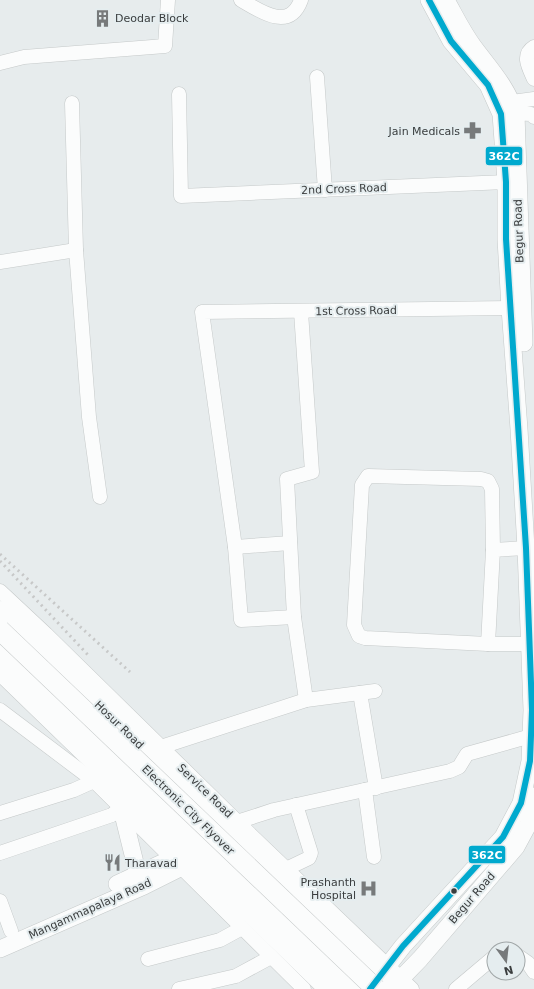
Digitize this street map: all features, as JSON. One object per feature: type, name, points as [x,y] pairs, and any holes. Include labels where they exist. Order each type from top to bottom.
[{"type":"highway","name":"Hosur Road","points":[[0,611],[389,984]]},
{"type":"highway","name":"Electronic City Flyover","points":[[0,630],[389,984]]},
{"type":"highway","name":"Electronic City Flyover","points":[[0,650],[353,989]]},
{"type":"highway","points":[[0,670],[329,989]]},
{"type":"main road","name":"Begur Road","points":[[428,0],[452,41],[488,85],[521,112]]},
{"type":"main road","name":"Begur Road","points":[[389,984],[404,946],[503,837],[521,803],[530,761],[531,736],[526,548],[519,429],[522,300],[521,112],[497,76],[464,33],[446,0]]},
{"type":"main road","name":"Begur Road","points":[[521,112],[506,182],[506,239],[522,300],[534,482]]},
{"type":"main road","name":"Begur Road","points":[[389,984],[420,959],[516,847],[529,823],[534,796]]},
{"type":"main road","points":[[121,809],[138,876]]},
{"type":"main road","name":"Mangammapalaya Road","points":[[6,934],[138,876],[175,863]]},
{"type":"main road","name":"Mangammapalaya Road","points":[[0,949],[144,886],[175,863]]},
{"type":"street","points":[[0,63],[24,57],[165,46],[168,0]]},
{"type":"street","points":[[241,0],[268,15],[277,17],[290,15],[297,9],[301,0]]},
{"type":"street","points":[[534,47],[529,50],[526,55],[527,62],[534,79]]},
{"type":"street","points":[[317,77],[325,190]]},
{"type":"street","name":"2nd Cross Road","points":[[179,94],[181,196],[506,182]]},
{"type":"street","points":[[521,112],[534,99]]},
{"type":"street","points":[[72,103],[76,250],[88,417],[100,497]]},
{"type":"street","points":[[0,262],[76,250]]},
{"type":"street","name":"1st Cross Road","points":[[235,547],[202,312],[301,312],[522,300]]},
{"type":"street","points":[[301,312],[312,472],[287,479],[294,617],[306,700]]},
{"type":"street","points":[[488,644],[493,550],[492,489],[488,481],[481,479],[368,476],[362,485],[354,625],[356,631],[365,638],[488,644],[529,644]]},
{"type":"street","points":[[290,543],[235,547],[241,620],[294,617]]},
{"type":"street","points":[[493,550],[526,548]]},
{"type":"street","name":"Service Road","points":[[0,591],[46,634],[286,869],[389,984]]},
{"type":"street","points":[[161,747],[306,700],[375,691]]},
{"type":"street","points":[[360,692],[371,789],[374,857]]},
{"type":"street","points":[[0,710],[94,781],[271,957],[299,988]]},
{"type":"street","points":[[237,822],[296,804],[450,771],[459,767],[467,754],[531,736]]},
{"type":"street","points":[[0,813],[74,790],[94,781]]},
{"type":"street","points":[[286,869],[309,858],[311,853],[296,804]]},
{"type":"street","points":[[0,853],[112,816],[121,809]]},
{"type":"street","points":[[0,902],[6,934]]},
{"type":"street","points":[[148,959],[220,940],[242,928]]},
{"type":"street","points":[[179,989],[236,976],[271,957]]},
{"type":"street","points":[[526,962],[534,972]]},
{"type":"street","points":[[456,989],[486,964]]},
{"type":"railway","points":[[0,554],[130,672]]},
{"type":"railway","points":[[0,561],[89,656]]},
{"type":"transit line","name":"362C","points":[[370,989],[403,946],[503,837],[521,803],[530,761],[532,710],[526,548],[506,239],[506,182],[501,114],[488,85],[451,41],[429,0]]},
{"type":"place","name":"Deodar Block","points":[[102,18]]},
{"type":"place","name":"Jain Medicals","points":[[473,131]]},
{"type":"place","name":"Tharavad","points":[[112,863]]},
{"type":"place","name":"Prashanth Hospital","points":[[369,888]]}]
